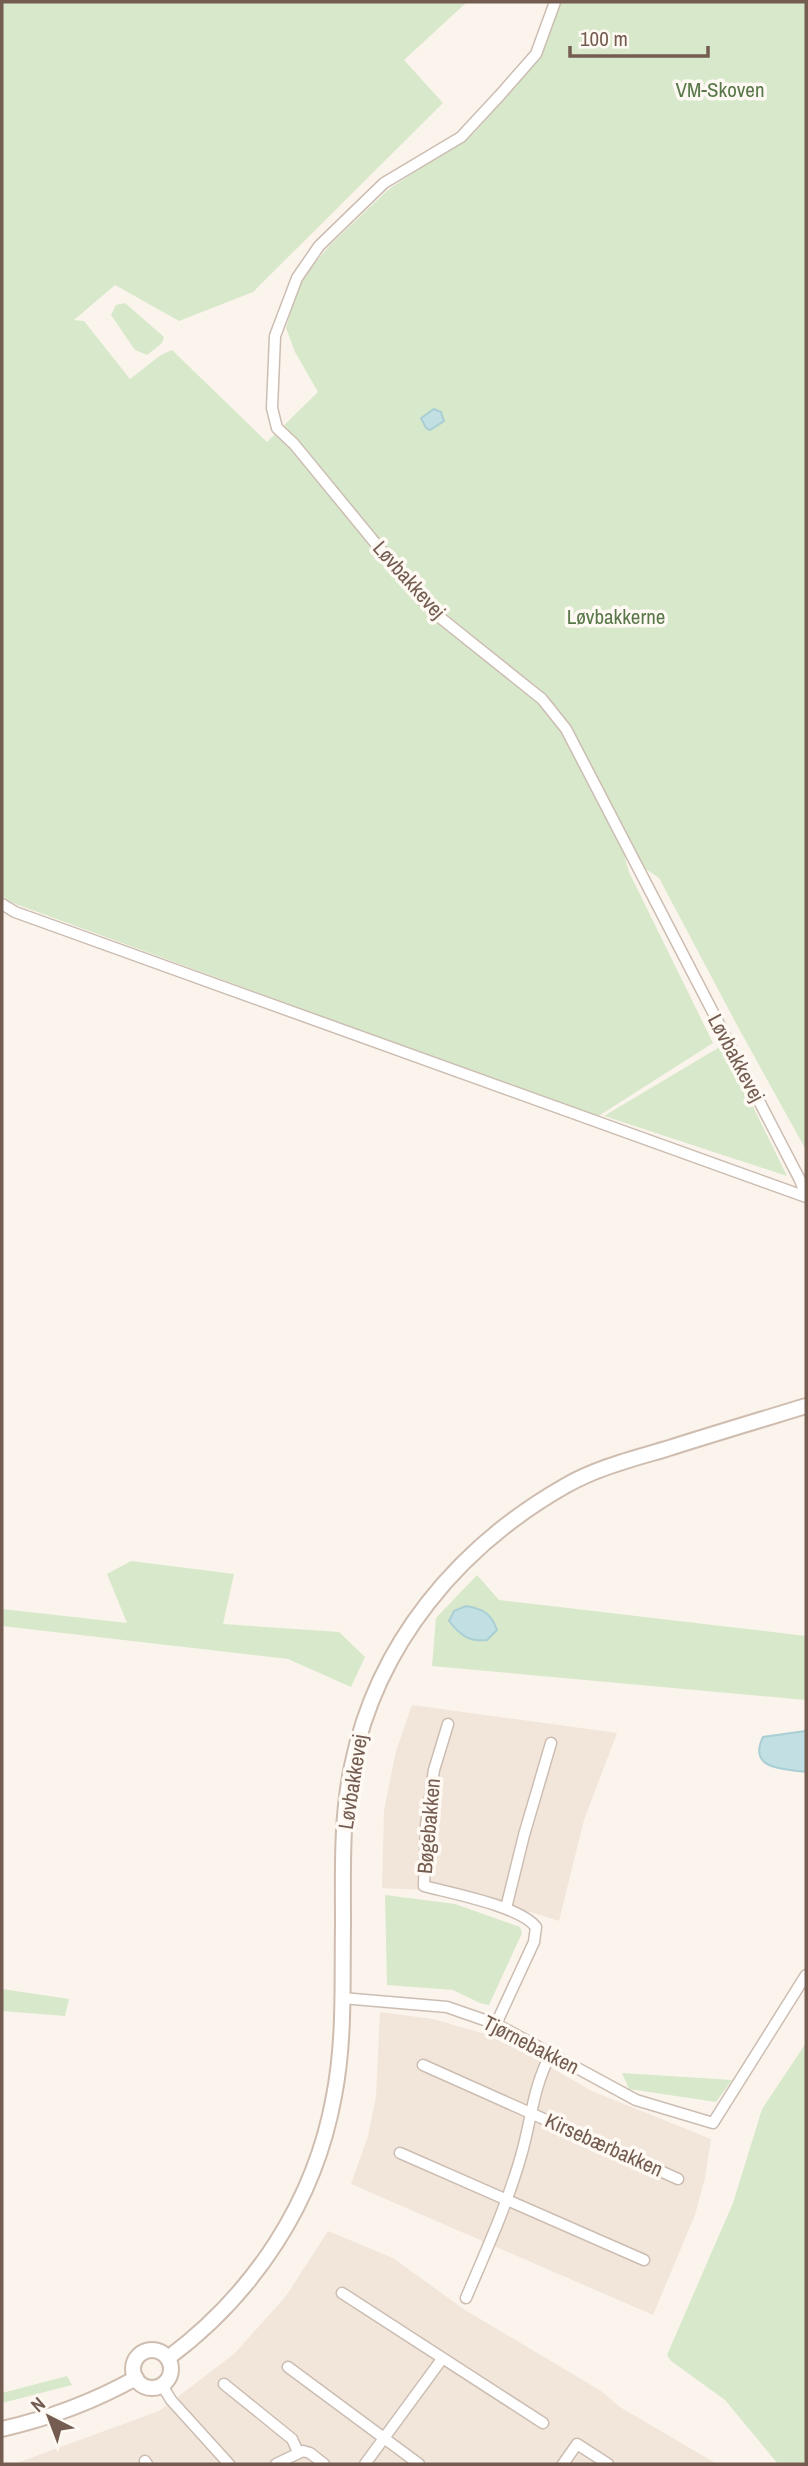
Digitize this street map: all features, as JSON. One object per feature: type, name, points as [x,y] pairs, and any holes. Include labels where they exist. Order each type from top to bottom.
[{"type":"street","name":"Løvbakkevej","points":[[555,2],[536,54],[461,137],[384,183],[319,246],[297,278],[275,336],[272,408],[277,428],[294,444],[422,600],[442,620],[542,699],[566,729],[800,1180],[806,1197]]},
{"type":"street","name":"Løvbakkevej","points":[[2,904],[15,912],[806,1197]]},
{"type":"street","name":"Løvbakkevej","points":[[168,2358],[212,2321],[268,2257],[299,2206],[326,2136],[335,2094],[342,1998],[344,1821],[351,1768],[360,1730],[376,1687],[393,1653],[435,1592],[464,1560],[524,1511],[568,1484],[607,1467],[806,1406]]},
{"type":"street","name":"Bøgebakken","points":[[448,1724],[434,1770],[426,1825],[424,1886],[506,1908],[532,1922],[536,1934],[496,2024]]},
{"type":"street","points":[[506,1908],[551,1743]]},
{"type":"street","name":"Tjørnebakken","points":[[342,1998],[447,2007],[496,2024],[636,2100],[713,2123],[806,1975]]},
{"type":"street","name":"Kirsebærbakken","points":[[466,2298],[507,2200],[521,2155],[539,2076],[551,2053]]},
{"type":"street","name":"Kirsebærbakken","points":[[423,2065],[678,2179]]},
{"type":"street","points":[[400,2153],[644,2260]]},
{"type":"street","points":[[342,2293],[543,2423]]},
{"type":"street","points":[[156,2350],[168,2358],[171,2372],[162,2385],[148,2387],[136,2378],[134,2365],[142,2353],[156,2350]]},
{"type":"street","points":[[365,2464],[442,2359]]},
{"type":"street","points":[[288,2367],[419,2464]]},
{"type":"street","points":[[2,2429],[43,2420],[82,2406],[136,2378]]},
{"type":"street","points":[[224,2384],[292,2439],[298,2452]]},
{"type":"street","points":[[162,2385],[171,2400],[229,2464]]},
{"type":"street","points":[[563,2464],[577,2444],[608,2464]]},
{"type":"street","points":[[276,2464],[303,2451],[324,2464]]},
{"type":"shaded area","points":[[412,1705],[617,1733],[584,1820],[559,1921],[467,1892],[382,1888],[384,1810],[396,1751]]},
{"type":"shaded area","points":[[380,2012],[433,2019],[485,2034],[522,2051],[592,2091],[711,2139],[705,2178],[695,2215],[653,2315],[351,2184],[368,2136],[376,2096]]},
{"type":"shaded area","points":[[328,2231],[393,2258],[465,2310],[717,2464],[14,2464],[159,2411],[234,2354],[286,2296]]},
{"type":"green space","points":[[2,2],[467,2],[404,60],[443,103],[253,292],[179,321],[115,285],[74,320],[84,321],[130,379],[161,355],[172,350],[267,442],[318,392],[295,352],[286,328],[300,281],[330,245],[389,189],[475,132],[532,66],[542,48],[558,2],[806,2],[806,1150],[659,878],[624,854],[629,872],[713,1043],[597,1117],[13,903],[2,896]]},
{"type":"green space","points":[[125,303],[164,337],[162,343],[147,355],[135,350],[111,315],[116,305]]},
{"type":"green space","points":[[723,1045],[787,1176],[604,1116]]},
{"type":"green space","points":[[131,1561],[234,1574],[223,1624],[339,1632],[365,1657],[351,1687],[288,1659],[2,1626],[2,1609],[127,1623],[107,1574]]},
{"type":"green space","points":[[477,1575],[499,1600],[806,1636],[806,1700],[432,1666],[436,1618]]},
{"type":"green space","points":[[385,1895],[455,1904],[520,1927],[522,1933],[489,2005],[453,1990],[387,1985]]},
{"type":"green space","points":[[2,1989],[69,1999],[65,2016],[2,2011]]},
{"type":"green space","points":[[806,2043],[806,2464],[778,2464],[725,2400],[671,2361],[667,2355],[733,2203],[762,2109]]},
{"type":"green space","points":[[622,2073],[732,2080],[716,2102],[629,2089]]},
{"type":"green space","points":[[67,2376],[72,2385],[2,2403],[2,2393]]},
{"type":"water","points":[[434,409],[441,412],[444,421],[430,430],[421,418]]},
{"type":"water","points":[[466,1606],[482,1610],[492,1620],[497,1630],[487,1640],[465,1637],[449,1621],[454,1611]]},
{"type":"water","points":[[806,1731],[806,1772],[771,1766],[760,1756],[759,1748],[763,1737]]},
{"type":"park label","name":"VM-Skoven","points":[[720,90]]},
{"type":"park label","name":"Løvbakkerne","points":[[616,617]]}]
